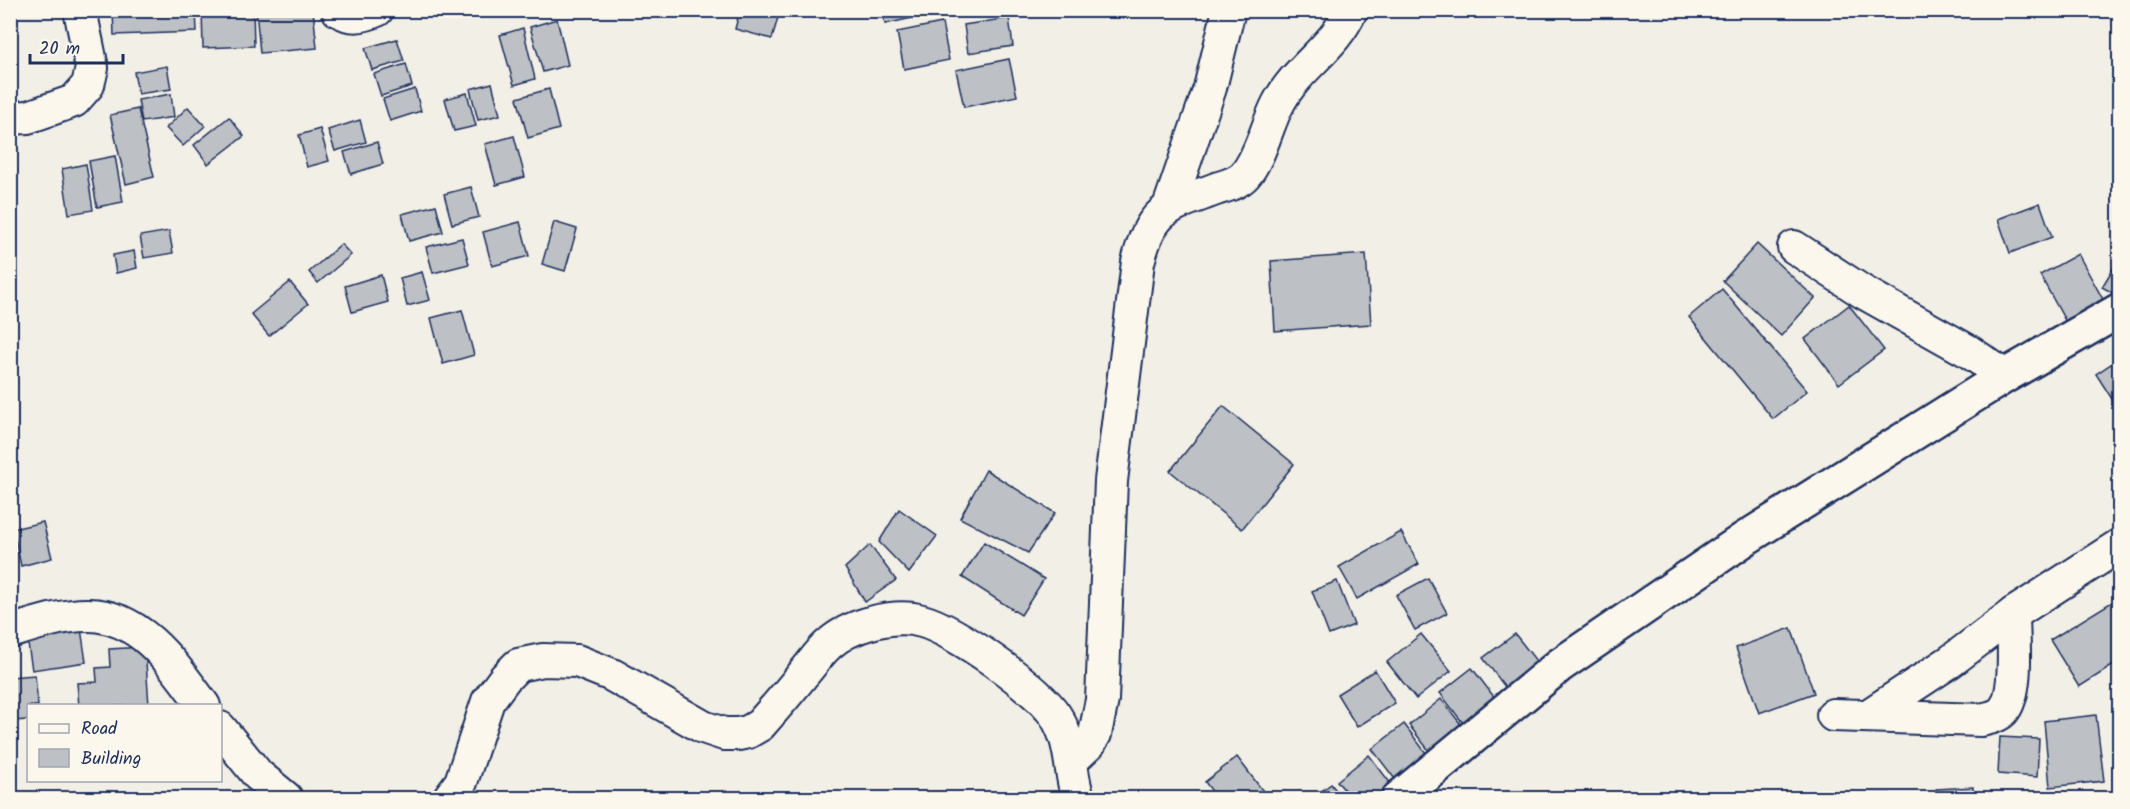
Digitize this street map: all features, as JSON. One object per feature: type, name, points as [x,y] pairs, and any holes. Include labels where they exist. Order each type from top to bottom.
[{"type":"street","points":[[10,118],[28,117],[74,101],[88,85],[92,68],[80,10]]},
{"type":"street","points":[[338,10],[349,16],[358,16],[377,10]]},
{"type":"street","points":[[1169,207],[1210,88],[1229,10]]},
{"type":"street","points":[[1072,760],[1089,744],[1095,734],[1102,700],[1111,481],[1138,262],[1145,237],[1158,216],[1169,207],[1232,184],[1244,177],[1284,94],[1293,81],[1336,36],[1351,10]]},
{"type":"street","points":[[1794,247],[1863,292],[1968,351],[2005,376]]},
{"type":"street","points":[[1399,798],[1560,665],[1746,538],[2005,376],[2120,310]]},
{"type":"street","points":[[1869,715],[1951,660],[2013,614],[2120,545]]},
{"type":"street","points":[[1833,715],[1981,720],[1994,717],[2006,706],[2013,686],[2013,614]]},
{"type":"street","points":[[10,632],[37,624],[88,615],[105,617],[126,625],[149,641],[168,658],[203,704]]},
{"type":"street","points":[[449,798],[461,782],[488,700],[504,678],[518,665],[543,660],[577,661],[612,675],[703,727],[724,734],[738,734],[748,732],[760,725],[828,644],[843,635],[886,618],[923,621],[952,635],[1037,694],[1055,715],[1065,732],[1078,798]]},
{"type":"street","points":[[222,730],[258,775],[285,798]]},
{"type":"building","points":[[10,10],[14,10],[17,35],[10,36]]},
{"type":"building","points":[[113,10],[196,10],[197,32],[114,35]]},
{"type":"building","points":[[202,10],[253,10],[254,46],[203,48]]},
{"type":"building","points":[[256,10],[313,10],[317,48],[260,53]]},
{"type":"building","points":[[740,10],[780,10],[772,39],[735,29]]},
{"type":"building","points":[[882,10],[925,10],[926,15],[885,24]]},
{"type":"building","points":[[1009,18],[1013,46],[968,53],[964,25]]},
{"type":"building","points":[[557,19],[568,65],[543,72],[530,27]]},
{"type":"building","points":[[942,23],[949,60],[904,69],[897,32]]},
{"type":"building","points":[[523,28],[535,79],[514,85],[500,35]]},
{"type":"building","points":[[397,39],[404,61],[372,70],[365,48]]},
{"type":"building","points":[[1009,59],[1017,96],[964,107],[956,70]]},
{"type":"building","points":[[406,64],[412,86],[381,96],[374,74]]},
{"type":"building","points":[[167,66],[171,89],[138,94],[134,72]]},
{"type":"building","points":[[492,83],[500,115],[478,120],[470,89]]},
{"type":"building","points":[[415,89],[421,111],[390,121],[383,99]]},
{"type":"building","points":[[549,89],[559,129],[528,138],[517,98]]},
{"type":"building","points":[[467,93],[476,126],[454,131],[445,99]]},
{"type":"building","points":[[171,94],[174,117],[142,122],[138,100]]},
{"type":"building","points":[[188,107],[205,126],[183,146],[166,128]]},
{"type":"building","points":[[138,109],[154,177],[126,184],[110,115]]},
{"type":"building","points":[[229,117],[244,136],[208,164],[194,145]]},
{"type":"building","points":[[360,120],[366,142],[335,151],[328,130]]},
{"type":"building","points":[[320,129],[329,161],[307,167],[299,135]]},
{"type":"building","points":[[514,136],[525,177],[496,185],[485,144]]},
{"type":"building","points":[[377,142],[383,164],[351,174],[344,152]]},
{"type":"building","points":[[115,156],[123,202],[97,207],[89,161]]},
{"type":"building","points":[[86,164],[93,210],[69,214],[62,169]]},
{"type":"building","points":[[471,187],[479,217],[452,224],[444,194]]},
{"type":"building","points":[[2040,203],[2052,237],[2010,253],[1998,219]]},
{"type":"building","points":[[436,205],[443,232],[409,241],[402,214]]},
{"type":"building","points":[[520,222],[529,256],[492,266],[483,232]]},
{"type":"building","points":[[554,222],[577,229],[565,271],[542,264]]},
{"type":"building","points":[[169,231],[173,253],[144,258],[140,236]]},
{"type":"building","points":[[462,238],[469,264],[433,273],[426,247]]},
{"type":"building","points":[[341,244],[351,255],[318,283],[309,272]]},
{"type":"building","points":[[1757,244],[1815,298],[1781,336],[1723,281]]},
{"type":"building","points":[[134,251],[137,268],[116,273],[113,255]]},
{"type":"building","points":[[1366,254],[1371,324],[1275,331],[1271,261]]},
{"type":"building","points":[[2078,254],[2105,303],[2067,324],[2040,275]]},
{"type":"building","points":[[2120,257],[2120,297],[2102,287]]},
{"type":"building","points":[[422,272],[430,300],[407,306],[400,278]]},
{"type":"building","points":[[381,275],[388,302],[352,312],[345,286]]},
{"type":"building","points":[[290,282],[308,304],[269,336],[251,314]]},
{"type":"building","points":[[1722,289],[1807,391],[1773,419],[1689,317]]},
{"type":"building","points":[[1849,305],[1884,350],[1839,384],[1805,339]]},
{"type":"building","points":[[462,310],[474,355],[443,364],[431,318]]},
{"type":"building","points":[[2120,358],[2120,394],[2112,399],[2096,374]]},
{"type":"building","points":[[1223,406],[1294,464],[1242,529],[1170,471]]},
{"type":"building","points":[[986,470],[1055,513],[1028,553],[960,518]]},
{"type":"building","points":[[899,509],[937,536],[909,573],[879,542]]},
{"type":"building","points":[[43,522],[52,558],[21,566],[13,529]]},
{"type":"building","points":[[1401,532],[1419,564],[1357,599],[1339,567]]},
{"type":"building","points":[[984,542],[1044,579],[1021,615],[962,577]]},
{"type":"building","points":[[870,545],[896,580],[865,602],[845,568]]},
{"type":"building","points":[[1428,578],[1447,613],[1415,630],[1396,595]]},
{"type":"building","points":[[1337,581],[1354,625],[1329,635],[1312,591]]},
{"type":"building","points":[[2120,597],[2120,661],[2079,687],[2050,640]]},
{"type":"building","points":[[80,622],[86,662],[32,670],[26,631]]},
{"type":"building","points":[[1791,628],[1814,693],[1759,713],[1736,648]]},
{"type":"building","points":[[1421,634],[1451,671],[1416,699],[1387,662]]},
{"type":"building","points":[[1515,634],[1544,671],[1512,696],[1483,658]]},
{"type":"building","points":[[145,647],[149,704],[79,704],[77,683],[97,682],[96,668],[110,667],[109,649]]},
{"type":"building","points":[[1472,668],[1501,706],[1469,731],[1440,693]]},
{"type":"building","points":[[1375,670],[1395,703],[1357,727],[1337,694]]},
{"type":"building","points":[[35,675],[38,704],[27,704],[27,720],[12,721],[10,677]]},
{"type":"building","points":[[1441,699],[1471,737],[1438,762],[1409,725]]},
{"type":"building","points":[[2096,715],[2104,781],[2050,787],[2044,721]]},
{"type":"building","points":[[1404,724],[1433,762],[1401,787],[1372,749]]},
{"type":"building","points":[[2000,737],[2039,739],[2037,777],[1998,774]]},
{"type":"building","points":[[1369,755],[1398,793],[1391,798],[1351,798],[1337,781]]},
{"type":"building","points":[[1237,757],[1266,795],[1261,798],[1217,798],[1205,782]]},
{"type":"building","points":[[1331,784],[1342,798],[1312,798]]},
{"type":"building","points":[[1973,787],[1973,798],[1937,798],[1936,789]]},
{"type":"building","points":[[1831,794],[1890,794],[1890,798],[1831,798]]}]
